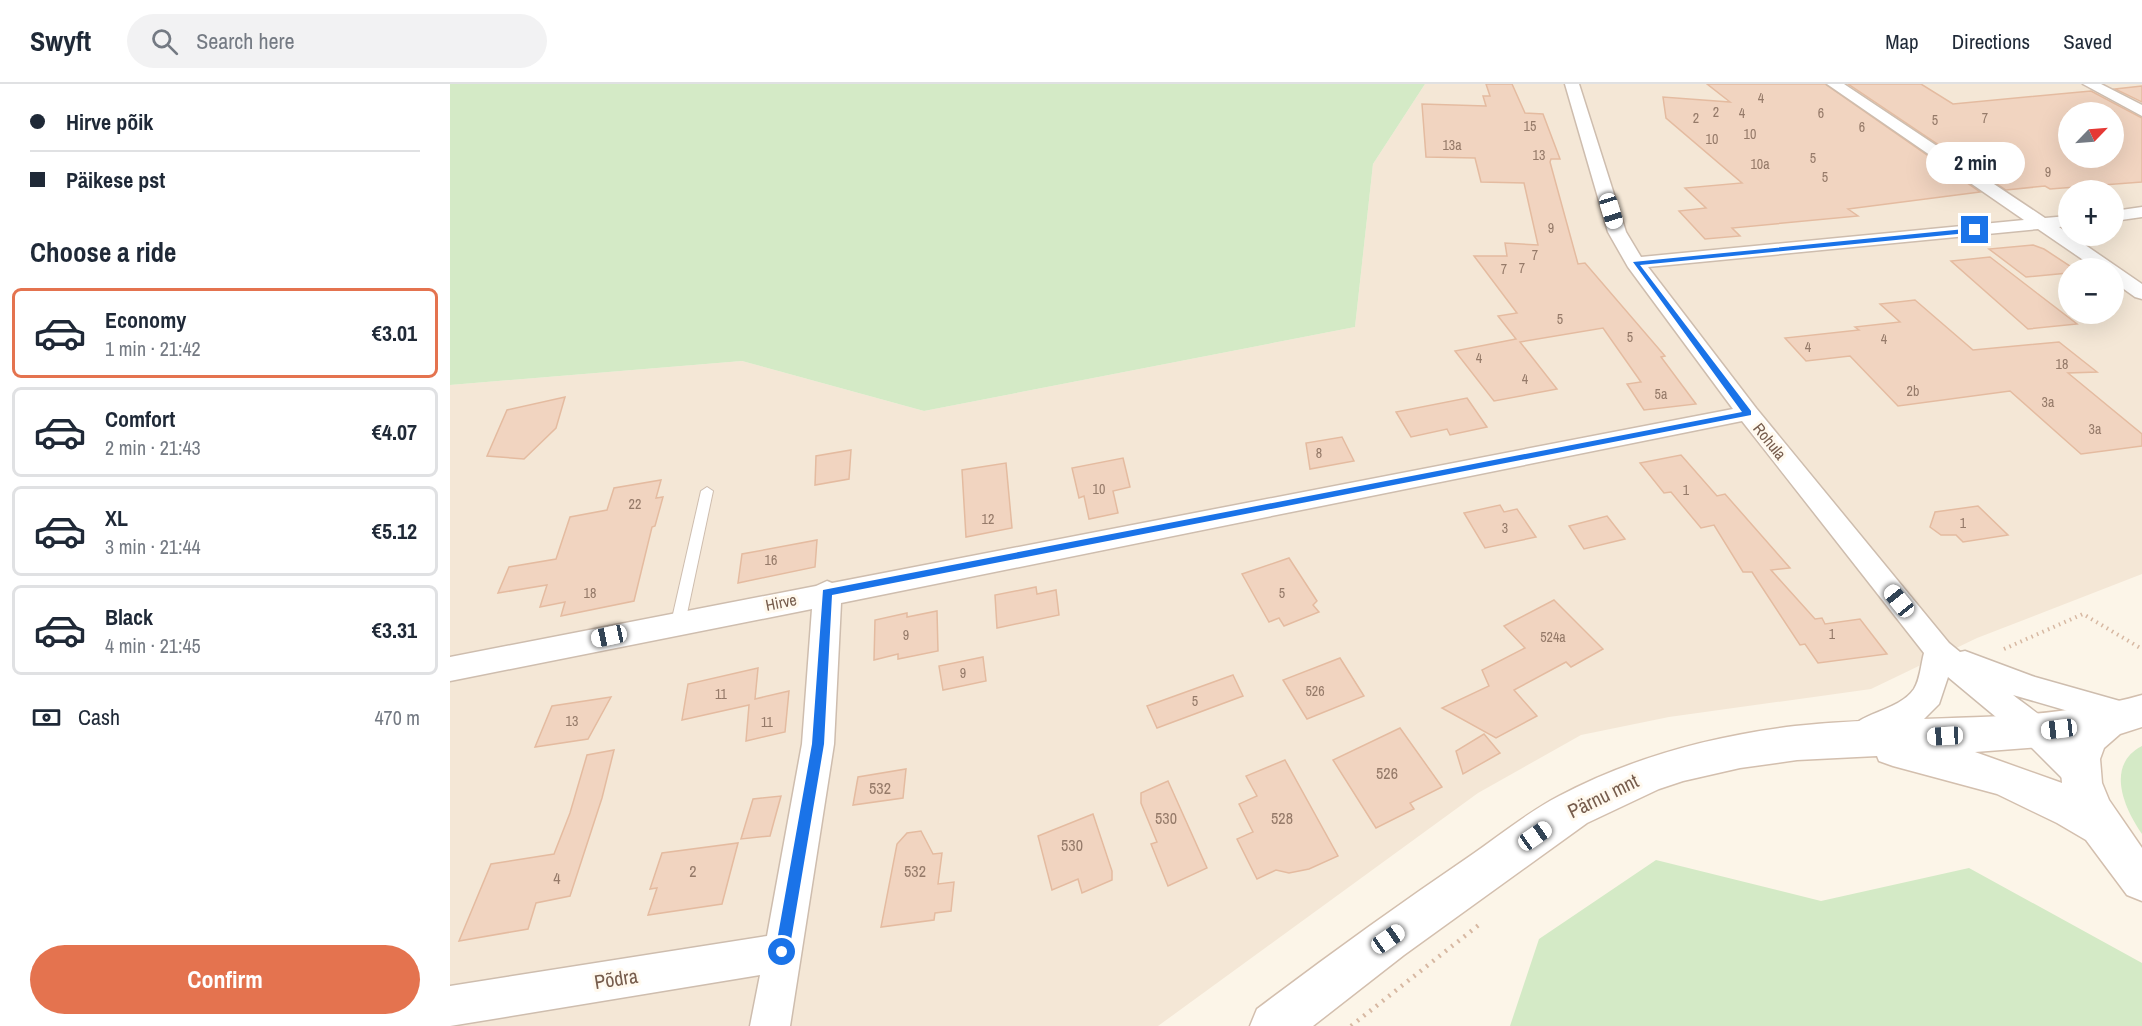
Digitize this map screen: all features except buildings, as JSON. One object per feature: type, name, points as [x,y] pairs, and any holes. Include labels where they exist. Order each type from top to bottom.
[{"type":"main road","name":"Pärnu mnt","points":[[1274,1026],[1388,939],[1572,810],[1646,776],[1683,763],[1774,746],[2037,732],[2122,716]]},
{"type":"main road","points":[[2122,716],[2086,740],[2080,755],[2079,773],[2085,798],[2098,825],[2122,860],[2142,880]]},
{"type":"main road","name":"Pärnu mnt","points":[[1853,740],[2001,775],[2062,802],[2098,825]]},
{"type":"street","points":[[1834,84],[2093,258]]},
{"type":"street","points":[[2090,84],[2142,111]]},
{"type":"street","name":"Rohula","points":[[1576,85],[1617,231],[1635,263],[1748,413],[1939,651],[2037,732],[2079,773]]},
{"type":"street","points":[[2124,215],[2142,213]]},
{"type":"street","points":[[1635,263],[2058,222]]},
{"type":"street","points":[[2124,280],[2142,293]]},
{"type":"street","name":"Hirve","points":[[450,669],[827,592],[1748,413]]},
{"type":"street","points":[[770,1026],[818,744],[827,592]]},
{"type":"street","points":[[1853,740],[1912,711],[1928,695],[1939,651]]},
{"type":"street","name":"Rohula","points":[[1939,651],[2031,689],[2122,716]]},
{"type":"street","name":"Põdra","points":[[450,1006],[782,952]]},
{"type":"lane","points":[[678,622],[708,491]]},
{"type":"path","points":[[1995,653],[2084,614],[2142,649]]},
{"type":"path","points":[[1351,1026],[1482,922]]},
{"type":"shaded area","points":[[1425,84],[2142,84],[2142,574],[1977,638],[1871,689],[1669,717],[1581,735],[1478,793],[1158,1026],[450,1026],[450,385],[742,361],[924,411],[1355,327],[1373,164]]},
{"type":"green space","points":[[450,84],[1425,84],[1373,164],[1355,327],[924,411],[742,361],[450,385]]},
{"type":"green space","points":[[2142,746],[2142,834],[2124,800],[2121,775],[2124,764],[2131,754]]},
{"type":"green space","points":[[1656,860],[1821,901],[1969,868],[2142,963],[2142,1026],[1510,1026],[1539,939]]},
{"type":"route","points":[[782,952],[818,744],[827,592],[1748,413],[1635,263],[1975,230]]}]
